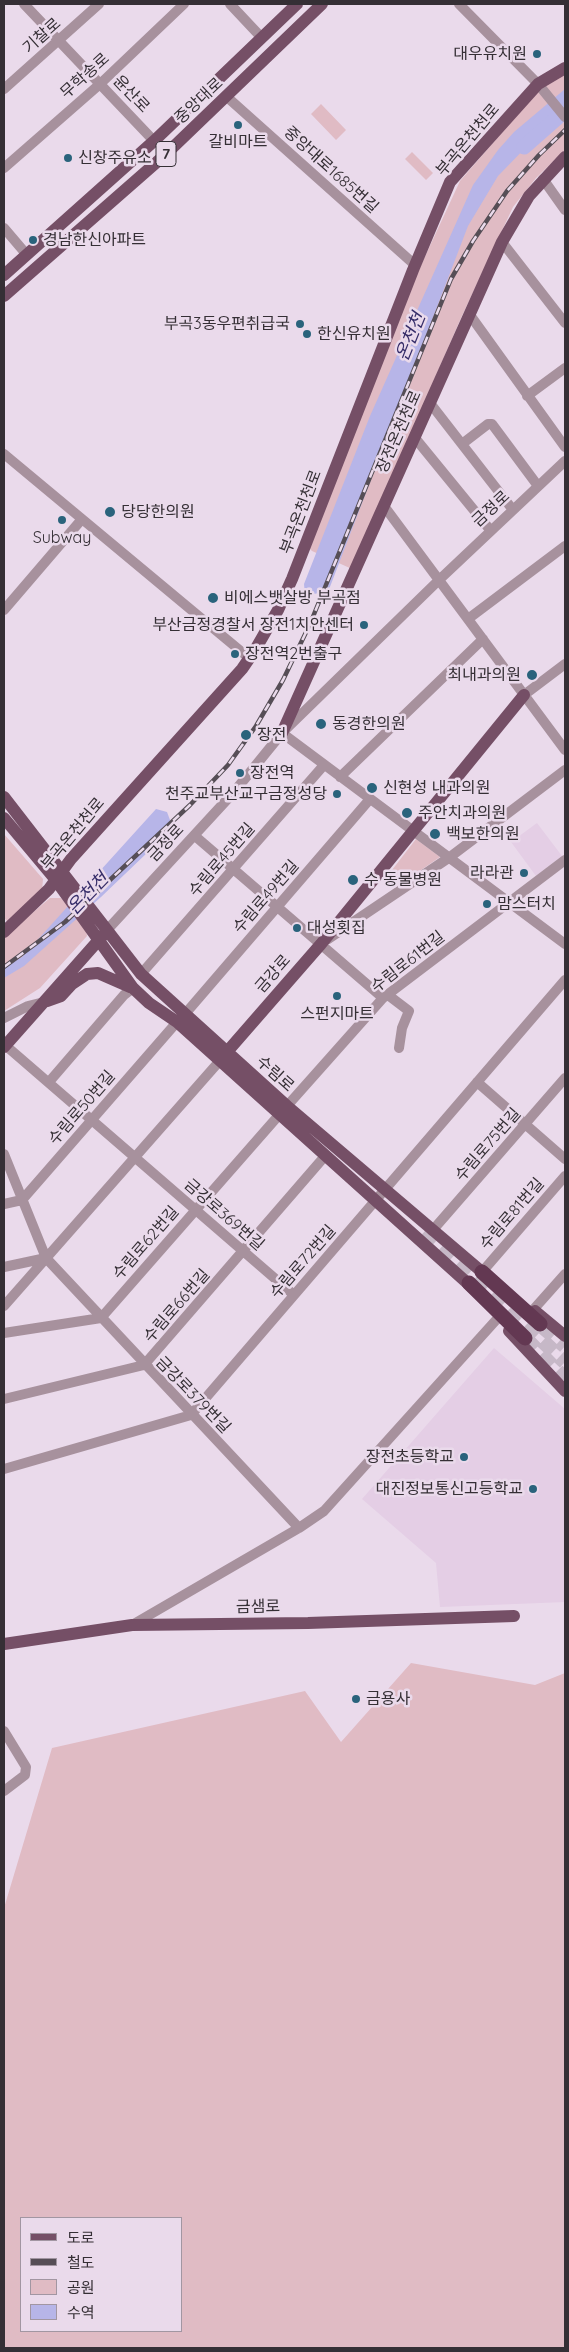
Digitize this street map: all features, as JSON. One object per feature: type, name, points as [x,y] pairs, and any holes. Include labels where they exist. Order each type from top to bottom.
[{"type":"highway","points":[[482,1272],[536,1317]]},
{"type":"highway","points":[[469,1283],[501,1318],[525,1338]]},
{"type":"main road","name":"중앙대로","points":[[4,275],[154,140],[297,4]]},
{"type":"main road","name":"중앙대로","points":[[4,296],[166,154],[322,4]]},
{"type":"main road","name":"부곡온천천로","points":[[4,932],[60,878],[249,658],[278,610],[292,579],[415,265],[453,177],[538,84],[565,68]]},
{"type":"main road","name":"장전온천천로","points":[[282,733],[502,242],[520,211],[543,179],[565,157]]},
{"type":"main road","name":"금강로","points":[[222,1057],[321,944],[411,830],[524,695]]},
{"type":"main road","name":"수림로","points":[[4,798],[60,878],[94,922],[99,939],[118,970],[149,1003],[181,1018]]},
{"type":"main road","name":"수림로","points":[[4,818],[60,878]]},
{"type":"main road","name":"수림로","points":[[94,922],[108,929],[141,974],[181,1018],[222,1057],[380,1195],[469,1283]]},
{"type":"main road","name":"금정로","points":[[4,1046],[108,929]]},
{"type":"main road","points":[[44,1002],[61,996],[72,984],[87,974],[98,973],[133,988]]},
{"type":"main road","name":"수림로","points":[[283,1110],[325,1156],[432,1231],[482,1272]]},
{"type":"main road","points":[[536,1317],[565,1336]]},
{"type":"main road","points":[[501,1318],[565,1391]]},
{"type":"main road","name":"금샘로","points":[[4,1644],[132,1625],[308,1623],[514,1616]]},
{"type":"street","name":"윤산로","points":[[24,4],[154,140]]},
{"type":"street","name":"기찰로","points":[[4,89],[99,4]]},
{"type":"street","name":"무학송로","points":[[4,168],[100,84],[184,4]]},
{"type":"street","points":[[230,4],[261,38]]},
{"type":"street","points":[[459,4],[538,84],[565,117]]},
{"type":"street","name":"중앙대로1685번길","points":[[227,97],[415,265]]},
{"type":"street","points":[[543,179],[565,210]]},
{"type":"street","points":[[4,228],[27,255]]},
{"type":"street","points":[[502,242],[565,323]]},
{"type":"street","points":[[470,315],[565,447]]},
{"type":"street","points":[[527,396],[565,368]]},
{"type":"street","points":[[430,403],[513,510]]},
{"type":"street","points":[[462,444],[488,424],[492,424],[538,486]]},
{"type":"street","points":[[415,438],[491,531]]},
{"type":"street","points":[[4,454],[249,658]]},
{"type":"street","name":"금정로","points":[[108,929],[195,836],[282,733],[439,580],[565,461]]},
{"type":"street","points":[[384,506],[565,750]]},
{"type":"street","points":[[4,610],[82,519]]},
{"type":"street","points":[[468,619],[565,546]]},
{"type":"street","points":[[340,777],[483,639]]},
{"type":"street","name":"금강로","points":[[524,695],[565,664]]},
{"type":"street","points":[[282,733],[565,944]]},
{"type":"street","name":"수림로45번길","points":[[141,974],[324,765]]},
{"type":"street","points":[[321,944],[450,857],[565,770]]},
{"type":"street","name":"수림로49번길","points":[[181,1018],[370,800]]},
{"type":"street","points":[[195,836],[321,944],[385,996],[409,1011],[402,1028],[399,1048]]},
{"type":"street","name":"수림로61번길","points":[[283,1110],[385,996],[565,860]]},
{"type":"street","name":"수림로72번길","points":[[191,1414],[565,980]]},
{"type":"street","points":[[50,1082],[124,995],[133,988]]},
{"type":"street","points":[[4,1018],[28,1006],[44,1002]]},
{"type":"street","name":"수림로50번길","points":[[22,1200],[181,1018]]},
{"type":"street","name":"금정로","points":[[4,1046],[50,1082],[135,1157]]},
{"type":"street","name":"금강로","points":[[4,1306],[222,1057]]},
{"type":"street","name":"수림로75번길","points":[[432,1231],[565,1078]]},
{"type":"street","points":[[478,1082],[565,1159]]},
{"type":"street","name":"수림로62번길","points":[[101,1318],[283,1110]]},
{"type":"street","points":[[4,1154],[46,1258],[4,1268]]},
{"type":"street","name":"수림로66번길","points":[[4,1398],[144,1366],[325,1156]]},
{"type":"street","name":"금강로369번길","points":[[135,1157],[294,1295]]},
{"type":"street","name":"수림로81번길","points":[[482,1272],[565,1176]]},
{"type":"street","points":[[4,1204],[22,1200]]},
{"type":"street","name":"금강로379번길","points":[[46,1258],[144,1366],[299,1528]]},
{"type":"street","points":[[536,1317],[565,1274]]},
{"type":"street","points":[[4,1333],[101,1318]]},
{"type":"street","points":[[132,1625],[299,1528],[324,1511],[501,1318]]},
{"type":"street","points":[[4,1470],[191,1414]]},
{"type":"street","points":[[4,1732],[26,1767],[25,1775],[4,1791]]},
{"type":"shaded area","points":[[537,823],[562,856],[536,876],[511,842]]},
{"type":"shaded area","points":[[494,1348],[565,1409],[565,1602],[440,1607],[436,1563],[362,1499]]},
{"type":"green space","points":[[565,72],[565,150],[536,178],[513,207],[461,318],[352,569],[312,551],[307,546],[416,276],[460,181],[537,92]]},
{"type":"green space","points":[[321,104],[346,130],[336,140],[311,114]]},
{"type":"green space","points":[[412,152],[433,173],[426,180],[405,159]]},
{"type":"green space","points":[[4,834],[43,879],[42,890],[8,922],[4,918]]},
{"type":"green space","points":[[416,839],[440,857],[405,881],[392,870]]},
{"type":"green space","points":[[50,898],[61,898],[86,929],[87,936],[40,988],[4,1011],[4,937]]},
{"type":"green space","points":[[411,1663],[535,1685],[565,1673],[565,2348],[4,2348],[4,1908],[52,1748],[305,1691],[341,1742]]},
{"type":"water","name":"온천천","points":[[565,89],[565,107],[498,176],[468,226],[328,592],[305,595],[304,584],[370,416],[473,185],[498,150],[514,132]]},
{"type":"water","name":"온천천","points":[[156,809],[167,812],[173,828],[101,897],[24,966],[4,978],[4,967],[22,957]]},
{"type":"waterway","name":"온천천","points":[[524,147],[565,111]]},
{"type":"tunnel","points":[[425,1231],[565,1362]]},
{"type":"tunnel","points":[[542,1326],[565,1346]]},
{"type":"tunnel","points":[[525,1338],[565,1379]]},
{"type":"railway","points":[[4,967],[65,922],[190,805],[228,765],[256,726],[283,680],[310,624],[451,279],[473,241],[507,191],[539,155],[565,130]]},
{"type":"place","name":"대우유치원","points":[[537,54]]},
{"type":"place","name":"갈비마트","points":[[238,125]]},
{"type":"place","name":"신창주유소","points":[[68,158]]},
{"type":"place","name":"경남한신아파트","points":[[33,240]]},
{"type":"place","name":"부곡3동우편취급국","points":[[300,324]]},
{"type":"place","name":"한신유치원","points":[[307,334]]},
{"type":"place","name":"당당한의원","points":[[110,512]]},
{"type":"place","name":"Subway","points":[[62,520]]},
{"type":"place","name":"비에스뱃살방 부곡점","points":[[213,598]]},
{"type":"place","name":"부산금정경찰서 장전1치안센터","points":[[364,625]]},
{"type":"place","name":"장전역2번출구","points":[[235,654]]},
{"type":"place","name":"최내과의원","points":[[532,675]]},
{"type":"place","name":"동경한의원","points":[[321,724]]},
{"type":"place","name":"장전","points":[[246,735]]},
{"type":"place","name":"장전역","points":[[240,773]]},
{"type":"place","name":"신현성 내과의원","points":[[372,788]]},
{"type":"place","name":"천주교부산교구금정성당","points":[[337,794]]},
{"type":"place","name":"주안치과의원","points":[[407,813]]},
{"type":"place","name":"백보한의원","points":[[435,834]]},
{"type":"place","name":"라라관","points":[[524,873]]},
{"type":"place","name":"수 동물병원","points":[[353,880]]},
{"type":"place","name":"맘스터치","points":[[487,904]]},
{"type":"place","name":"대성횟집","points":[[297,928]]},
{"type":"place","name":"스펀지마트","points":[[337,996]]},
{"type":"place","name":"장전초등학교","points":[[464,1457]]},
{"type":"place","name":"대진정보통신고등학교","points":[[533,1489]]},
{"type":"place","name":"금용사","points":[[356,1699]]}]
